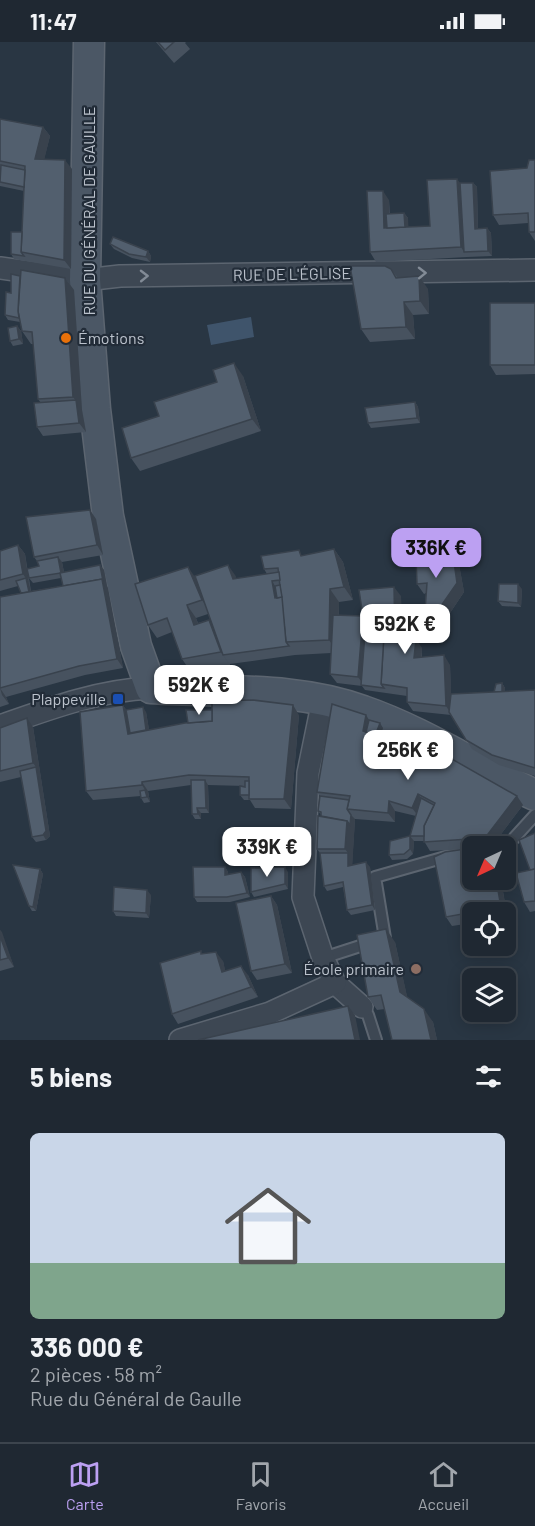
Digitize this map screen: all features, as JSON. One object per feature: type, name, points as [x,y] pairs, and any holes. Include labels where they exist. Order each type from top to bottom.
[{"type":"street","name":"RUE DU GÉNÉRAL DE GAULLE","points":[[89,42],[85,280],[95,409],[108,516],[136,646],[151,688]]},
{"type":"street","name":"RUE DE L'ÉGLISE","points":[[0,268],[85,280],[120,276],[535,270]]},
{"type":"street","points":[[0,726],[45,710],[123,689],[253,691],[323,700],[362,710],[401,726],[535,795]]},
{"type":"street","points":[[323,700],[308,773],[303,897],[323,958],[335,983],[362,1007]]},
{"type":"street","points":[[180,1040],[270,1013],[335,983]]},
{"type":"lane","points":[[516,837],[535,815]]},
{"type":"lane","points":[[323,958],[385,938],[375,877],[449,856],[462,855]]},
{"type":"lane","points":[[362,1007],[368,1015],[376,1040]]},
{"type":"water","points":[[251,317],[254,337],[211,345],[207,325]]},
{"type":"building","points":[[158,42],[174,42],[165,50]]},
{"type":"building","points":[[0,119],[43,127],[35,159],[65,160],[64,260],[21,252],[25,166],[0,161]]},
{"type":"building","points":[[529,160],[535,160],[535,232],[529,232],[528,213],[493,215],[490,171],[527,168]]},
{"type":"building","points":[[1,165],[25,170],[24,187],[0,182]]},
{"type":"building","points":[[457,179],[461,247],[370,252],[367,191],[383,191],[384,228],[430,226],[427,180]]},
{"type":"building","points":[[460,183],[473,183],[475,229],[487,228],[488,251],[464,252]]},
{"type":"building","points":[[404,213],[405,227],[387,228],[386,214]]},
{"type":"building","points":[[11,232],[22,232],[21,252],[24,256],[11,254]]},
{"type":"building","points":[[113,237],[148,251],[146,257],[129,254],[110,244]]},
{"type":"building","points":[[350,266],[385,266],[391,269],[396,278],[419,276],[420,301],[404,302],[406,327],[361,329]]},
{"type":"building","points":[[21,270],[65,278],[73,397],[38,399],[32,332],[22,331],[18,311]]},
{"type":"building","points":[[11,274],[20,276],[19,318],[5,315],[6,292],[11,293]]},
{"type":"building","points":[[490,303],[535,303],[535,365],[490,365]]},
{"type":"building","points":[[17,326],[19,339],[10,341],[8,328]]},
{"type":"building","points":[[234,363],[252,419],[131,458],[122,428],[159,416],[154,402],[217,382],[213,370]]},
{"type":"building","points":[[76,400],[79,423],[37,427],[34,403]]},
{"type":"building","points":[[415,402],[417,418],[368,423],[365,408]]},
{"type":"building","points":[[90,510],[97,545],[34,557],[26,517]]},
{"type":"building","points":[[18,545],[23,574],[0,580],[0,551]]},
{"type":"building","points":[[334,549],[344,587],[330,589],[329,640],[286,642],[278,568],[264,569],[261,556],[299,550],[301,556]]},
{"type":"building","points":[[453,555],[457,583],[441,606],[442,611],[425,611],[427,583],[417,584],[416,556]]},
{"type":"building","points":[[58,557],[61,573],[29,578],[27,569],[39,566],[37,561]]},
{"type":"building","points":[[100,565],[103,581],[102,579],[63,586],[60,573]]},
{"type":"building","points":[[228,565],[233,579],[279,572],[280,580],[272,581],[275,598],[282,597],[286,642],[289,646],[223,655],[195,576]]},
{"type":"building","points":[[188,567],[202,600],[187,605],[194,625],[209,620],[221,652],[182,659],[167,618],[148,625],[135,584]]},
{"type":"building","points":[[26,578],[29,592],[21,593],[16,581]]},
{"type":"building","points":[[102,579],[117,659],[79,666],[0,688],[0,597]]},
{"type":"building","points":[[499,584],[518,584],[518,603],[498,601]]},
{"type":"building","points":[[280,585],[282,597],[277,598],[275,586]]},
{"type":"building","points":[[394,587],[395,638],[416,639],[414,658],[444,655],[446,706],[407,702],[407,688],[381,684],[385,615],[363,616],[359,590]]},
{"type":"building","points":[[333,615],[363,616],[358,677],[330,674]]},
{"type":"building","points":[[428,615],[445,615],[446,632],[427,631]]},
{"type":"building","points":[[385,619],[381,684],[384,688],[361,685],[366,620]]},
{"type":"building","points":[[502,683],[502,692],[494,692],[496,684]]},
{"type":"building","points":[[535,690],[535,768],[492,755],[466,740],[449,712],[451,694]]},
{"type":"building","points":[[253,700],[293,705],[284,799],[249,799],[249,777],[189,775],[142,782],[142,785],[86,791],[80,712],[123,705],[128,734],[185,723],[212,721],[212,701]]},
{"type":"building","points":[[332,704],[366,715],[363,731],[433,756],[436,750],[517,796],[487,836],[462,836],[462,840],[424,842],[424,826],[435,803],[418,794],[412,808],[389,801],[388,813],[347,809],[350,796],[317,792]]},
{"type":"building","points":[[143,707],[146,730],[130,733],[126,710]]},
{"type":"building","points":[[186,710],[212,710],[212,721],[188,723]]},
{"type":"building","points":[[27,718],[33,763],[0,771],[0,728]]},
{"type":"building","points":[[369,720],[380,723],[375,736],[366,732]]},
{"type":"building","points":[[36,767],[46,831],[43,835],[32,837],[20,771]]},
{"type":"building","points":[[191,780],[205,780],[206,808],[197,808],[198,814],[192,814]]},
{"type":"building","points":[[245,781],[249,781],[249,795],[240,795],[240,786],[245,787]]},
{"type":"building","points":[[145,790],[147,797],[141,798],[140,791]]},
{"type":"building","points":[[320,796],[349,800],[347,809],[351,815],[350,825],[347,821],[321,816],[321,812],[318,811]]},
{"type":"building","points":[[421,798],[434,805],[424,826],[424,836],[410,836]]},
{"type":"building","points":[[318,816],[347,821],[345,849],[317,849]]},
{"type":"building","points":[[535,833],[535,869],[530,870],[519,840]]},
{"type":"building","points":[[410,836],[410,849],[404,854],[389,855],[390,841]]},
{"type":"building","points":[[462,849],[462,890],[498,890],[500,902],[462,902],[462,914],[446,917],[434,857],[445,852]]},
{"type":"building","points":[[320,853],[348,853],[348,866],[366,862],[372,905],[347,910],[343,882],[324,886]]},
{"type":"building","points":[[13,865],[40,869],[33,907],[29,906]]},
{"type":"building","points":[[193,867],[225,867],[225,875],[241,872],[247,893],[227,897],[194,897]]},
{"type":"building","points":[[285,867],[285,884],[251,892],[251,868]]},
{"type":"building","points":[[535,869],[535,901],[524,902],[516,873]]},
{"type":"building","points":[[114,887],[147,890],[146,913],[113,911]]},
{"type":"building","points":[[271,896],[285,964],[251,971],[236,903]]},
{"type":"building","points":[[386,929],[400,992],[424,1009],[431,1040],[392,1040],[381,995],[368,997],[357,935]]},
{"type":"building","points":[[0,936],[8,958],[0,960]]},
{"type":"building","points":[[201,951],[201,954],[216,952],[222,972],[241,966],[251,987],[172,1014],[160,963]]},
{"type":"building","points":[[348,1006],[355,1040],[198,1040]]},
{"type":"place","name":"Émotions","points":[[66,338]]},
{"type":"place","name":"Plappeville","points":[[118,699]]},
{"type":"place","name":"École primaire","points":[[416,969]]}]
